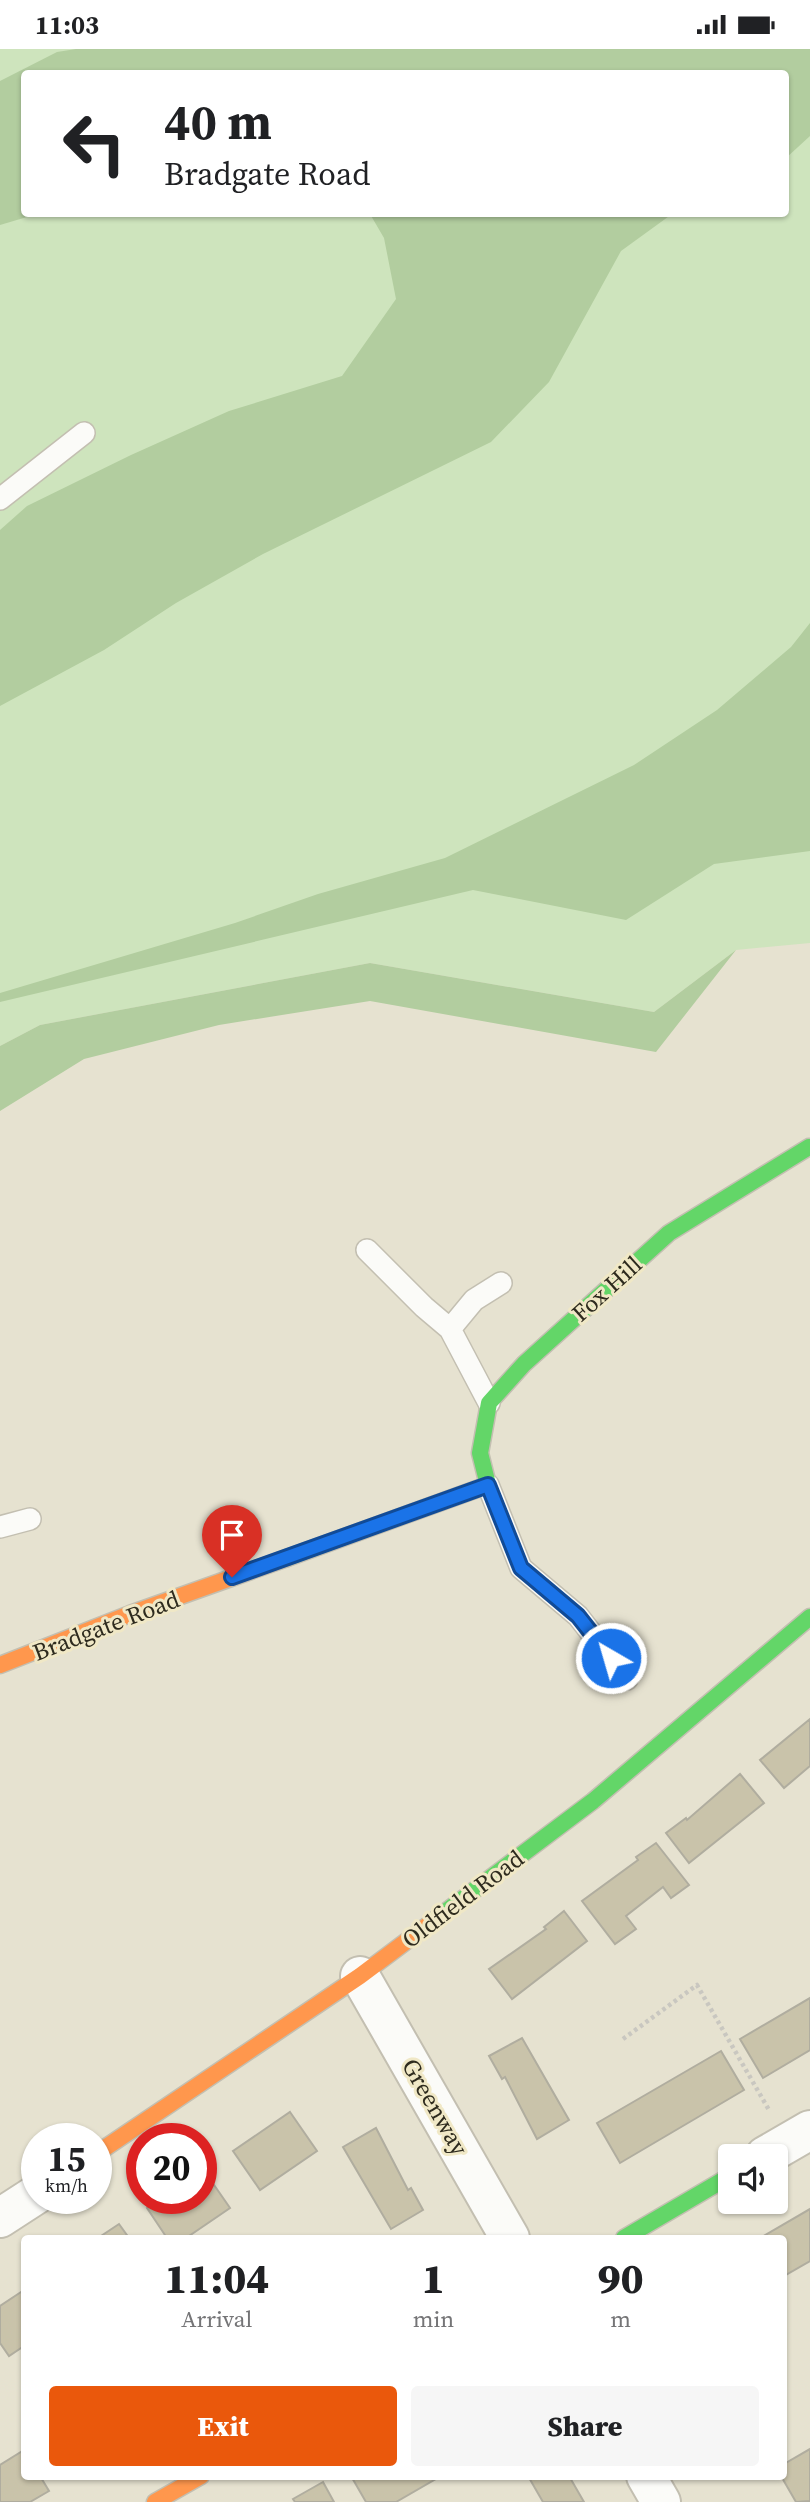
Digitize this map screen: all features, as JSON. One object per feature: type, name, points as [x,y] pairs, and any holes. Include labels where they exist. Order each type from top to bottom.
[{"type":"street","name":"Fox Hill","points":[[489,1403],[524,1364],[669,1233],[809,1147]]},
{"type":"street","points":[[488,1485],[480,1453],[489,1403]]},
{"type":"street","name":"Bradgate Road","points":[[0,1665],[488,1485]]},
{"type":"street","name":"Oldfield Road","points":[[112,2143],[360,1976],[593,1801],[810,1617]]},
{"type":"street","name":"Greenway","points":[[360,1976],[508,2235]]},
{"type":"street","points":[[629,2235],[718,2183]]},
{"type":"street","points":[[0,2218],[21,2204]]},
{"type":"street","points":[[155,2502],[194,2480]]},
{"type":"street","points":[[648,2480],[661,2502]]},
{"type":"lane","points":[[0,499],[84,433]]},
{"type":"lane","points":[[367,1250],[450,1329],[489,1403]]},
{"type":"lane","points":[[450,1329],[474,1300],[500,1283]]},
{"type":"lane","points":[[488,1485],[521,1568],[578,1616],[627,1679]]},
{"type":"lane","points":[[0,1527],[30,1519]]},
{"type":"path","points":[[623,2039],[697,1985],[788,2143]]},
{"type":"green space","points":[[0,49],[810,49],[810,943],[736,950],[654,1012],[370,963],[40,1025],[0,1046]]},
{"type":"green space","points":[[76,49],[810,49],[810,136],[789,155],[789,70],[22,70],[57,52]]},
{"type":"green space","points":[[21,70],[21,217],[27,217],[0,225],[0,81]]},
{"type":"green space","points":[[372,217],[668,217],[621,251],[549,382],[491,442],[263,554],[176,603],[104,650],[0,706],[0,530],[27,506],[131,455],[229,411],[342,376],[396,299],[384,238]]},
{"type":"green space","points":[[810,623],[810,851],[714,864],[626,920],[473,890],[0,1002],[0,993],[235,923],[318,894],[445,858],[634,765],[717,710],[791,647]]},
{"type":"green space","points":[[736,950],[656,1052],[370,1001],[219,1025],[84,1059],[0,1111],[0,1046],[40,1025],[370,963],[654,1012]]},
{"type":"building","points":[[810,1719],[810,1766],[784,1788],[760,1760]]},
{"type":"building","points":[[740,1774],[764,1803],[689,1863],[666,1833],[686,1818],[687,1820]]},
{"type":"building","points":[[656,1843],[689,1885],[671,1898],[663,1887],[626,1916],[636,1929],[615,1944],[582,1901],[638,1860],[636,1857]]},
{"type":"building","points":[[564,1911],[587,1941],[512,1999],[489,1969],[546,1929],[544,1927]]},
{"type":"building","points":[[810,1998],[810,2050],[763,2078],[740,2039]]},
{"type":"building","points":[[522,2038],[569,2120],[537,2139],[505,2077],[502,2079],[489,2056]]},
{"type":"building","points":[[721,2051],[744,2090],[620,2163],[597,2123]]},
{"type":"building","points":[[290,2112],[317,2151],[260,2190],[233,2151]]},
{"type":"building","points":[[376,2128],[408,2190],[411,2188],[423,2210],[391,2229],[343,2147]]},
{"type":"building","points":[[217,2189],[230,2208],[190,2235],[165,2235],[151,2214],[217,2214]]},
{"type":"building","points":[[810,2209],[810,2261],[787,2274],[787,2235],[765,2235]]},
{"type":"building","points":[[119,2224],[127,2235],[102,2235]]},
{"type":"building","points":[[21,2292],[21,2348],[9,2356],[0,2343],[0,2306]]},
{"type":"building","points":[[810,2449],[810,2501],[796,2502],[783,2480],[787,2480],[787,2462]]},
{"type":"building","points":[[21,2452],[21,2480],[42,2480],[49,2491],[30,2502],[0,2502],[0,2465]]},
{"type":"building","points":[[353,2480],[434,2480],[396,2502],[366,2502]]},
{"type":"building","points":[[530,2480],[571,2480],[584,2502],[543,2502]]},
{"type":"building","points":[[323,2482],[334,2502],[295,2502],[293,2499]]},
{"type":"traffic: fast","points":[[287,1558],[488,1485],[480,1453],[489,1403],[524,1364],[669,1233],[809,1147]]},
{"type":"traffic: fast","points":[[432,1922],[593,1801],[810,1617]]},
{"type":"traffic: fast","points":[[629,2235],[718,2183]]},
{"type":"traffic: slow","points":[[0,1665],[130,1614],[287,1558]]},
{"type":"traffic: slow","points":[[112,2143],[360,1976],[432,1922]]},
{"type":"traffic: slow","points":[[155,2502],[194,2480]]},
{"type":"route","points":[[232,1577],[488,1485],[521,1568],[578,1616],[611,1658]]}]
